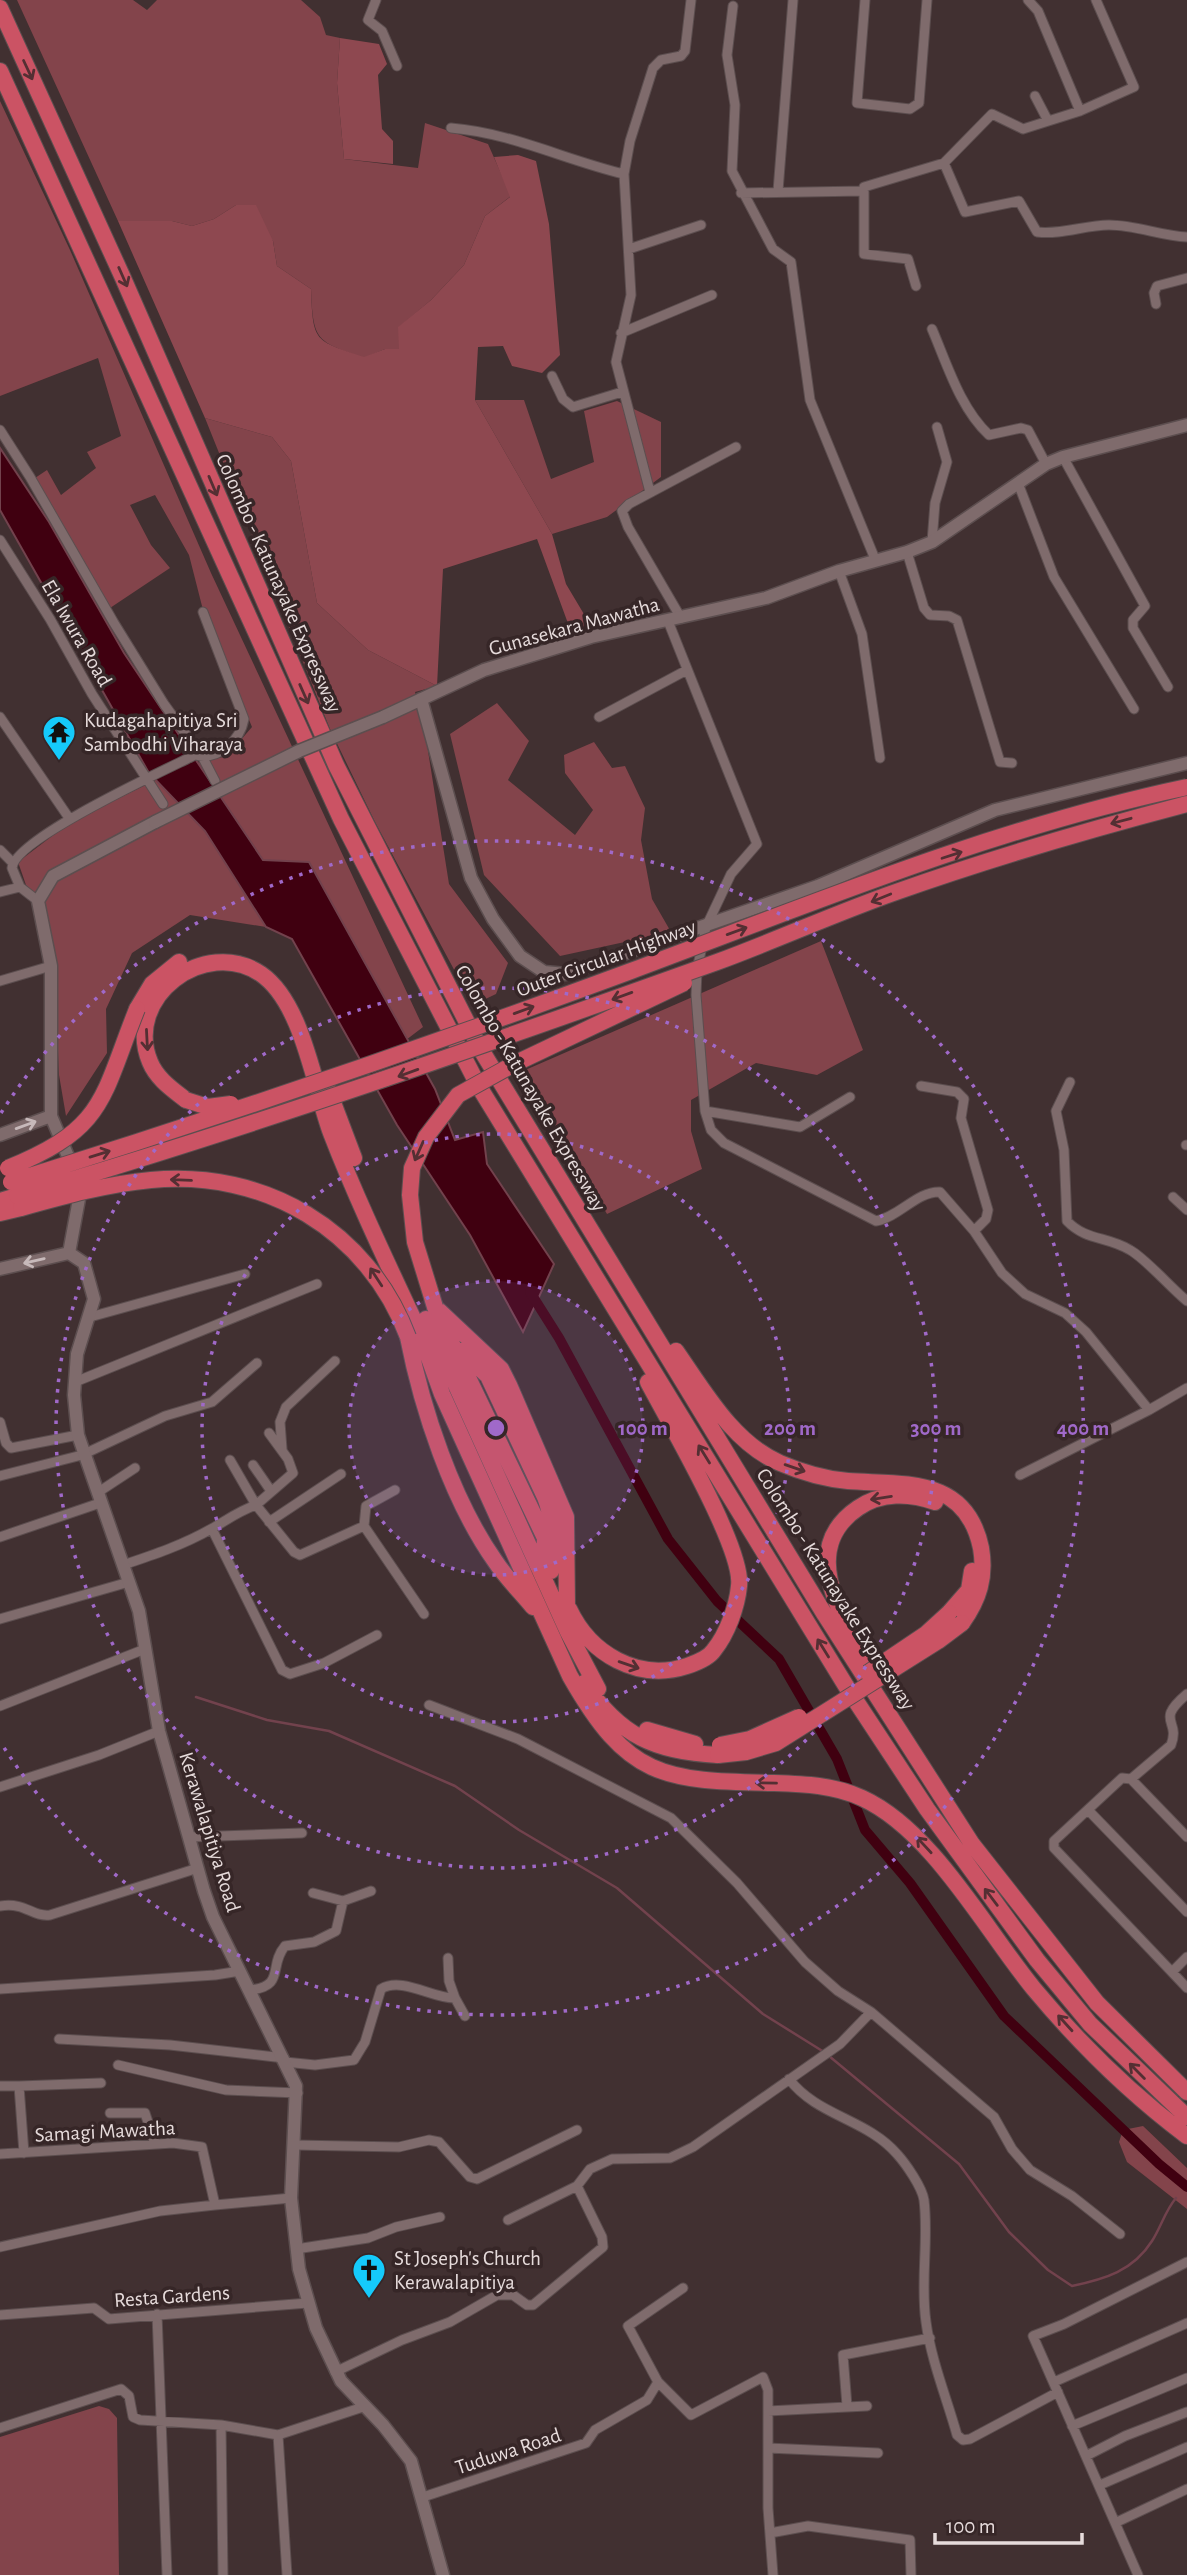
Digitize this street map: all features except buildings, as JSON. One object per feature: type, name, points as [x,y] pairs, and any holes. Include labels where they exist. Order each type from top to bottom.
[{"type":"highway","name":"Colombo - Katunayake Expressway","points":[[0,8],[123,278],[336,765],[480,1048],[825,1615],[972,1844],[1097,2003],[1187,2092]]},
{"type":"highway","name":"Colombo - Katunayake Expressway","points":[[0,71],[252,629],[396,930],[478,1086],[846,1686],[962,1860],[1037,1960],[1090,2024],[1187,2118]]},
{"type":"highway","name":"Outer Circular Highway","points":[[0,1201],[9,1185],[386,1061],[887,877],[1040,826],[1187,787]]},
{"type":"highway","name":"Outer Circular Highway","points":[[9,1185],[152,1157],[393,1078],[766,944],[893,893],[1051,839],[1187,804]]},
{"type":"highway","points":[[545,1538],[435,1307],[415,1242],[410,1195],[412,1168],[426,1137],[458,1096],[514,1064],[766,944]]},
{"type":"highway","points":[[0,1213],[9,1185],[46,1152],[82,1127],[95,1111],[119,1063],[138,1009],[152,984],[173,965],[199,953],[225,952],[252,960],[272,972],[288,987],[299,1009],[348,1144],[594,1684],[606,1701],[628,1719],[656,1735],[719,1750]]},
{"type":"highway","points":[[386,1061],[232,1104],[208,1107],[186,1100],[165,1084],[150,1062],[145,1038],[149,1011],[178,975],[198,964],[219,962],[242,965],[261,974],[279,990],[291,1009],[331,1133],[414,1335],[494,1513],[551,1628],[570,1676],[593,1715],[614,1742],[630,1755],[665,1774],[720,1782],[806,1784],[863,1798],[915,1834],[931,1851],[1036,1991],[1116,2075],[1187,2136]]},
{"type":"highway","points":[[9,1185],[86,1191],[153,1179],[219,1181],[260,1191],[318,1219],[365,1261],[414,1335],[584,1684],[602,1707],[642,1739],[667,1751],[746,1752],[776,1743],[938,1641],[956,1618],[977,1601],[984,1565],[977,1532],[967,1513],[951,1497],[915,1483],[845,1480],[814,1475],[780,1463],[757,1450],[731,1426],[704,1391],[579,1214]]},
{"type":"highway","points":[[436,1342],[467,1392],[576,1625],[615,1660],[633,1668],[676,1670],[713,1653],[727,1627],[740,1584],[725,1529],[587,1265]]},
{"type":"highway","points":[[435,1307],[500,1369],[509,1385],[566,1517],[567,1606]]},
{"type":"highway","points":[[435,1307],[481,1380],[544,1519],[547,1564]]},
{"type":"highway","points":[[435,1307],[495,1375],[553,1500],[562,1535],[558,1587]]},
{"type":"highway","points":[[414,1335],[431,1411],[488,1535],[515,1578],[525,1584],[539,1605]]},
{"type":"highway","points":[[414,1335],[425,1413],[482,1541],[496,1564],[551,1628]]},
{"type":"highway","points":[[461,1351],[488,1376],[545,1497],[552,1515],[554,1536],[547,1564]]},
{"type":"highway","points":[[956,1618],[969,1590],[974,1564],[968,1535],[960,1519],[944,1505],[912,1494],[901,1495],[870,1500],[842,1519],[830,1539],[828,1568],[832,1593],[843,1619],[972,1844]]},
{"type":"street","points":[[376,0],[368,20],[382,31],[397,66]]},
{"type":"street","points":[[650,492],[616,362],[631,295],[624,174],[630,141],[655,63],[681,56],[685,51],[691,0]]},
{"type":"street","points":[[778,191],[793,0]]},
{"type":"street","points":[[865,0],[858,103],[911,109],[919,103],[927,0]]},
{"type":"street","points":[[1028,0],[1038,10],[1080,111]]},
{"type":"street","points":[[916,286],[908,258],[864,254],[863,191],[867,185],[944,163],[992,114],[1023,129],[1047,119],[1080,111],[1134,87],[1096,0]]},
{"type":"street","points":[[733,6],[727,55],[735,105],[730,159],[741,193],[773,249],[791,262],[810,400],[875,559]]},
{"type":"street","points":[[1035,96],[1047,119]]},
{"type":"street","points":[[451,128],[480,130],[530,143],[587,165],[624,174]]},
{"type":"street","points":[[944,163],[965,212],[1019,201],[1037,232],[1050,234],[1107,225],[1139,226],[1187,237]]},
{"type":"street","points":[[741,193],[863,191]]},
{"type":"street","points":[[629,249],[701,225]]},
{"type":"street","points":[[1156,304],[1154,293],[1157,286],[1187,278]]},
{"type":"street","points":[[621,333],[712,295]]},
{"type":"street","points":[[932,329],[954,381],[981,427],[989,435],[1021,428],[1028,430],[1046,464]]},
{"type":"street","points":[[552,376],[563,398],[573,407],[622,392]]},
{"type":"street","name":"Gunasekara Mawatha","points":[[38,901],[52,876],[155,822],[299,751],[383,717],[484,670],[591,637],[766,598],[875,559],[907,552],[932,542],[1046,464],[1063,457],[1187,425]]},
{"type":"street","points":[[932,542],[935,503],[947,462],[937,426]]},
{"type":"street","points":[[0,430],[164,704],[215,781]]},
{"type":"street","points":[[736,447],[650,492],[624,507],[622,511],[674,620],[685,671],[757,844],[731,874],[706,927],[697,970],[696,995],[705,1111],[711,1130],[724,1143],[876,1221],[889,1219],[930,1192],[940,1192],[974,1231],[1002,1273],[1025,1294],[1065,1314],[1086,1332],[1149,1410]]},
{"type":"street","points":[[1063,457],[1145,606],[1133,621],[1133,628],[1168,687]]},
{"type":"street","points":[[1018,483],[1054,577],[1134,709]]},
{"type":"street","name":"Ela Iwura Road","points":[[0,540],[50,619],[92,694],[152,776],[163,804]]},
{"type":"street","points":[[907,552],[924,608],[930,615],[949,616],[957,620],[1000,762],[1012,763]]},
{"type":"street","points":[[839,571],[862,634],[880,758]]},
{"type":"street","points":[[12,862],[69,818],[152,776],[232,745],[244,719],[203,612]]},
{"type":"street","points":[[599,717],[685,671]]},
{"type":"street","points":[[421,699],[471,878],[493,919],[520,956],[544,972],[566,974],[818,886],[995,810],[1187,763]]},
{"type":"street","points":[[0,717],[69,818]]},
{"type":"street","points":[[0,850],[12,862],[20,887],[38,901],[51,966],[51,1116],[75,1173],[79,1199],[69,1253],[0,1269]]},
{"type":"street","points":[[0,892],[20,887]]},
{"type":"street","points":[[0,981],[51,966]]},
{"type":"street","points":[[1070,1082],[1056,1111],[1064,1150],[1067,1221],[1079,1234],[1117,1242],[1134,1252],[1187,1301]]},
{"type":"street","points":[[921,1086],[957,1092],[964,1099],[961,1118],[988,1210],[986,1219],[974,1231]]},
{"type":"street","points":[[705,1111],[800,1127],[850,1097]]},
{"type":"street","points":[[0,1135],[51,1116]]},
{"type":"street","points":[[1173,1197],[1187,1210]]},
{"type":"street","name":"Kerawalapitiya Road","points":[[69,1253],[84,1263],[94,1299],[77,1354],[75,1382],[82,1455],[142,1625],[159,1731],[213,1917],[285,2060],[298,2093],[291,2198],[296,2249],[308,2304],[335,2372],[411,2461],[443,2575]]},
{"type":"street","points":[[90,1317],[245,1274]]},
{"type":"street","points":[[75,1382],[317,1284]]},
{"type":"street","points":[[282,1451],[280,1422],[286,1406],[335,1361]]},
{"type":"street","points":[[0,1476],[82,1455],[165,1416],[212,1402],[257,1363]]},
{"type":"street","points":[[1020,1475],[1187,1388]]},
{"type":"street","points":[[0,1422],[6,1443],[11,1448],[78,1435]]},
{"type":"street","points":[[123,1565],[164,1552],[212,1529],[235,1513],[256,1505],[293,1473],[269,1433]]},
{"type":"street","points":[[230,1460],[256,1505],[300,1555],[364,1526]]},
{"type":"street","points":[[253,1465],[271,1491]]},
{"type":"street","points":[[0,1537],[99,1498],[135,1468]]},
{"type":"street","points":[[269,1522],[341,1474]]},
{"type":"street","points":[[395,1490],[366,1506],[364,1526],[424,1614]]},
{"type":"street","points":[[212,1529],[282,1670],[290,1674],[324,1663],[377,1635]]},
{"type":"street","points":[[0,1619],[129,1582]]},
{"type":"street","points":[[0,1706],[145,1649]]},
{"type":"street","points":[[1131,1779],[1171,1745],[1171,1708],[1187,1694]]},
{"type":"street","points":[[429,1705],[518,1739],[671,1818],[737,1883],[805,1962],[838,1991],[871,2012],[994,2117],[1012,2149],[1030,2170],[1072,2196],[1120,2234]]},
{"type":"street","points":[[0,1787],[99,1755],[159,1731]]},
{"type":"street","points":[[1187,1837],[1131,1779],[1122,1778],[1054,1840],[1054,1848],[1187,1988]]},
{"type":"street","points":[[1088,1810],[1187,1912]]},
{"type":"street","points":[[190,1837],[302,1833]]},
{"type":"street","points":[[0,1906],[20,1904],[42,1916],[50,1915],[198,1868]]},
{"type":"street","points":[[313,1893],[343,1901],[371,1891]]},
{"type":"street","points":[[250,1990],[265,1988],[274,1980],[285,1946],[314,1942],[335,1931],[343,1901]]},
{"type":"street","points":[[1172,1972],[1187,1957]]},
{"type":"street","points":[[448,1958],[449,1980],[465,2016]]},
{"type":"street","points":[[0,1989],[215,1975],[240,1971]]},
{"type":"street","points":[[59,2039],[170,2045],[315,2065],[354,2060],[365,2042],[381,1989],[387,1985],[408,1987],[440,1999],[455,1998]]},
{"type":"street","points":[[508,2220],[577,2186],[590,2169],[612,2160],[670,2158],[693,2147],[840,2044],[871,2012]]},
{"type":"street","points":[[118,2065],[226,2091],[298,2093]]},
{"type":"street","points":[[789,2079],[800,2094],[817,2105],[859,2124],[897,2154],[924,2197],[923,2293],[930,2338],[957,2435],[963,2440],[1056,2387],[1187,2323]]},
{"type":"street","points":[[0,2086],[101,2083]]},
{"type":"street","points":[[19,2086],[24,2152]]},
{"type":"street","points":[[110,2113],[145,2113],[155,2144]]},
{"type":"street","points":[[295,2145],[399,2147],[429,2140],[439,2142],[470,2177],[477,2179],[577,2130]]},
{"type":"street","name":"Samagi Mawatha","points":[[0,2154],[155,2144],[202,2147],[215,2205]]},
{"type":"street","points":[[335,2372],[402,2340],[450,2322],[497,2295],[513,2295],[527,2305],[533,2305],[603,2247],[602,2237],[577,2186]]},
{"type":"street","points":[[0,2247],[160,2211],[291,2198]]},
{"type":"street","points":[[296,2249],[368,2238],[396,2227],[440,2217]]},
{"type":"street","points":[[1138,2575],[1033,2336],[1065,2324],[1187,2262]]},
{"type":"street","points":[[684,2288],[628,2326],[658,2382],[691,2415],[763,2377],[768,2390],[770,2533],[774,2575]]},
{"type":"street","name":"Resta Gardens","points":[[0,2315],[94,2308],[109,2319],[308,2304]]},
{"type":"street","points":[[157,2315],[167,2575]]},
{"type":"street","points":[[848,2406],[843,2355],[930,2338]]},
{"type":"street","points":[[1072,2426],[1187,2378]]},
{"type":"street","name":"Tuduwa Road","points":[[423,2497],[586,2443],[595,2430],[647,2400],[658,2382]]},
{"type":"street","points":[[0,2428],[121,2389],[129,2396],[133,2417],[140,2420],[221,2425],[278,2435],[366,2406]]},
{"type":"street","points":[[768,2411],[867,2406]]},
{"type":"street","points":[[1086,2456],[1125,2436],[1187,2412]]},
{"type":"street","points":[[221,2425],[223,2575]]},
{"type":"street","points":[[278,2435],[287,2575]]},
{"type":"street","points":[[1100,2485],[1187,2447]]},
{"type":"street","points":[[768,2448],[878,2453]]},
{"type":"street","points":[[1117,2522],[1187,2489]]},
{"type":"street","points":[[770,2533],[808,2526],[910,2540],[911,2575]]},
{"type":"shaded area","points":[[17,0],[133,0],[147,10],[157,0],[301,0],[320,17],[326,35],[340,38],[337,83],[344,159],[418,168],[425,123],[488,144],[511,196],[485,216],[464,265],[431,300],[399,327],[399,349],[385,349],[364,358],[348,352],[320,337],[313,319],[311,289],[277,266],[273,241],[236,205],[214,219],[192,226],[172,221],[118,221]]},
{"type":"shaded area","points":[[340,38],[379,44],[387,64],[378,75],[382,129],[393,141],[393,164],[344,159],[337,83]]},
{"type":"shaded area","points":[[0,101],[70,250],[211,573],[423,1027],[406,1040],[309,862],[264,861],[198,763],[227,756],[252,727],[202,606],[189,555],[155,495],[130,505],[151,545],[170,568],[110,608],[35,478],[47,470],[61,495],[96,468],[87,452],[121,436],[98,358],[0,396]]},
{"type":"shaded area","points":[[518,155],[536,161],[549,224],[560,355],[542,373],[512,366],[503,346],[478,347],[475,400],[552,534],[566,584],[594,631],[573,637],[537,539],[443,569],[437,686],[368,650],[317,603],[291,461],[272,437],[205,418],[118,221],[172,221],[192,226],[214,219],[236,205],[256,205],[273,241],[277,266],[311,289],[315,330],[335,347],[364,357],[385,349],[399,349],[398,327],[431,300],[464,265],[485,216],[510,197],[494,157]]},
{"type":"shaded area","points":[[475,400],[524,400],[551,479],[594,462],[584,411],[617,401],[661,422],[661,477],[607,517],[552,534]]},
{"type":"shaded area","points":[[205,418],[272,437],[291,461],[317,603],[368,650],[437,686],[415,692],[423,719],[449,884],[508,963],[496,994],[473,1005],[375,822],[330,729]]},
{"type":"shaded area","points":[[0,448],[49,522],[124,653],[263,860],[309,862],[435,1089],[455,1140],[483,1132],[487,1164],[554,1264],[523,1332],[470,1235],[397,1125],[292,939],[266,927],[205,831],[149,773],[0,510]]},
{"type":"shaded area","points":[[497,703],[529,741],[508,780],[575,835],[593,810],[565,773],[564,755],[594,742],[612,768],[625,766],[645,808],[641,840],[652,899],[671,932],[560,956],[484,875],[450,734]]},
{"type":"shaded area","points":[[156,780],[205,831],[266,927],[190,915],[132,953],[106,1009],[107,1053],[66,1116],[59,1075],[54,954],[44,903],[26,885],[18,862],[73,820]]},
{"type":"shaded area","points":[[821,941],[863,1050],[817,1075],[756,1063],[691,1100],[691,1131],[702,1169],[607,1214],[523,1071]]},
{"type":"shaded area","points":[[1143,2126],[1187,2168],[1187,2209],[1127,2162],[1119,2142],[1123,2130]]},
{"type":"shaded area","points":[[99,2406],[109,2409],[117,2418],[119,2575],[0,2575],[0,2437]]},
{"type":"waterway","points":[[530,1292],[559,1338],[668,1539],[717,1601],[779,1659],[837,1759],[865,1830],[910,1883],[1004,2016],[1159,2164],[1187,2187]]},
{"type":"waterway","points":[[196,1697],[267,1720],[329,1731],[455,1786],[519,1830],[617,1888],[763,2014],[824,2052]]},
{"type":"waterway","points":[[829,2056],[959,2164],[1009,2232],[1048,2270],[1072,2286],[1107,2277],[1136,2260],[1152,2241],[1176,2198]]},
{"type":"place","name":"Kudagahapitiya Sri Sambodhi Viharaya","points":[[59,762]]},
{"type":"place","name":"St Joseph's Church Kerawalapitiya","points":[[369,2300]]}]
